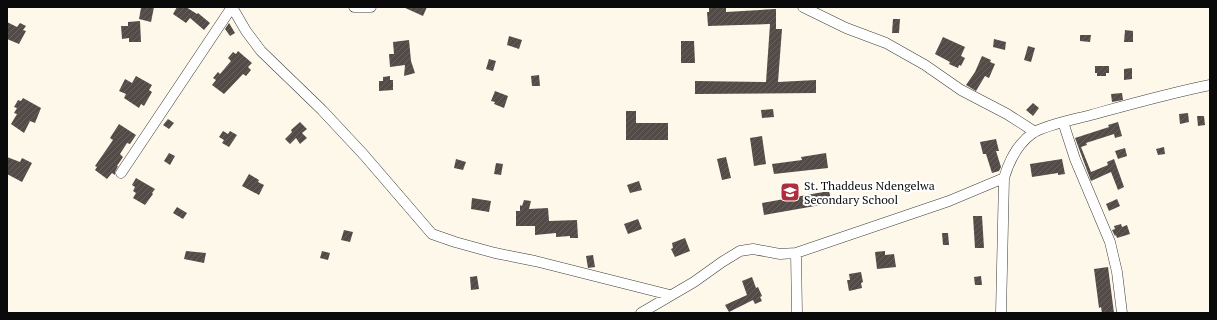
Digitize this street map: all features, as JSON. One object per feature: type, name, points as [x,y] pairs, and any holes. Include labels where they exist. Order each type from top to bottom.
[{"type":"street","points":[[121,173],[232,7],[246,31],[261,50],[322,110],[364,155],[432,234],[495,253],[535,261],[670,295]]},
{"type":"street","points":[[354,7],[371,7]]},
{"type":"street","points":[[803,7],[846,28],[886,43],[925,65],[961,90],[1007,114],[1035,132]]},
{"type":"street","points":[[1001,313],[1004,178],[1008,164],[1016,149],[1035,132],[1063,122],[1210,84]]},
{"type":"street","points":[[1063,122],[1075,159],[1110,242],[1117,272],[1122,313]]},
{"type":"street","points":[[641,313],[694,282],[740,251],[753,249],[780,254],[796,253],[949,201],[1004,178]]},
{"type":"street","points":[[796,253],[797,313]]},
{"type":"building","points":[[154,7],[151,22],[139,19],[141,8]]},
{"type":"building","points":[[177,7],[186,7],[197,14],[198,13],[210,23],[204,30],[190,18],[186,23],[173,14]]},
{"type":"building","points":[[403,7],[427,7],[423,16]]},
{"type":"building","points":[[709,7],[726,7],[726,12],[776,9],[776,29],[782,29],[778,82],[816,80],[816,93],[695,94],[695,81],[766,82],[770,24],[708,26],[707,12],[709,12]]},
{"type":"building","points":[[893,19],[900,19],[899,33],[892,33]]},
{"type":"building","points":[[140,21],[141,42],[129,42],[129,38],[122,39],[121,26],[128,26],[128,22]]},
{"type":"building","points":[[7,22],[17,27],[20,23],[26,26],[23,30],[26,31],[19,44],[7,39]]},
{"type":"building","points":[[229,23],[235,33],[230,36],[225,29]]},
{"type":"building","points":[[1125,30],[1133,31],[1133,42],[1124,42]]},
{"type":"building","points":[[1080,35],[1091,35],[1090,42],[1080,41]]},
{"type":"building","points":[[509,36],[522,40],[519,49],[507,45]]},
{"type":"building","points":[[943,37],[965,47],[961,56],[965,58],[961,66],[959,65],[958,68],[949,64],[950,62],[935,54]]},
{"type":"building","points":[[994,39],[1006,42],[1005,50],[993,47]]},
{"type":"building","points":[[409,40],[411,61],[415,73],[404,76],[405,65],[390,67],[389,54],[394,54],[393,42]]},
{"type":"building","points":[[681,41],[694,41],[695,63],[681,63]]},
{"type":"building","points":[[1028,46],[1035,48],[1031,62],[1024,60]]},
{"type":"building","points":[[238,51],[252,63],[248,67],[251,70],[246,76],[243,74],[224,94],[212,85],[216,80],[213,78],[218,72],[220,74],[231,61],[228,58],[233,52],[236,54]]},
{"type":"building","points":[[982,56],[991,60],[990,62],[995,64],[989,78],[985,76],[976,91],[966,85],[975,72]]},
{"type":"building","points":[[489,59],[496,61],[493,71],[486,69]]},
{"type":"building","points":[[1095,66],[1109,66],[1109,73],[1106,73],[1106,76],[1097,76],[1097,73],[1095,73]]},
{"type":"building","points":[[1132,68],[1132,79],[1124,80],[1124,69]]},
{"type":"building","points":[[539,75],[540,86],[532,86],[531,76]]},
{"type":"building","points":[[136,76],[152,85],[149,90],[152,92],[144,106],[141,104],[139,108],[124,98],[126,94],[119,91],[125,79],[132,83]]},
{"type":"building","points":[[390,76],[390,80],[393,80],[393,90],[379,91],[379,81],[383,81],[383,77]]},
{"type":"building","points":[[495,91],[508,96],[504,108],[494,104],[495,102],[491,101]]},
{"type":"building","points":[[1122,93],[1123,100],[1112,102],[1111,94]]},
{"type":"building","points":[[23,98],[41,108],[35,123],[30,121],[24,133],[11,124],[17,114],[14,113],[17,108],[14,107],[18,100],[21,101]]},
{"type":"building","points":[[1033,103],[1039,108],[1033,116],[1026,110]]},
{"type":"building","points":[[773,109],[774,117],[762,118],[761,110]]},
{"type":"building","points":[[626,111],[636,111],[636,123],[668,123],[668,140],[626,140]]},
{"type":"building","points":[[1188,113],[1189,122],[1180,124],[1179,114]]},
{"type":"building","points":[[1197,116],[1204,116],[1205,125],[1198,126]]},
{"type":"building","points":[[168,119],[174,123],[169,129],[163,125]]},
{"type":"building","points":[[300,122],[307,129],[302,133],[307,138],[300,144],[296,138],[290,144],[285,139],[292,132],[291,130]]},
{"type":"building","points":[[1118,122],[1122,136],[1115,138],[1114,134],[1086,143],[1087,145],[1081,147],[1091,172],[1108,165],[1107,162],[1114,159],[1124,187],[1118,190],[1111,172],[1091,181],[1075,138],[1109,127],[1108,125]]},
{"type":"building","points":[[119,124],[136,135],[130,144],[127,143],[120,154],[123,157],[117,166],[115,175],[112,173],[107,179],[95,170],[97,167],[95,166],[113,140],[110,138]]},
{"type":"building","points":[[223,131],[228,134],[230,131],[237,135],[229,147],[222,143],[224,140],[219,137]]},
{"type":"building","points":[[762,136],[766,164],[754,166],[750,138]]},
{"type":"building","points":[[996,139],[999,151],[996,151],[1001,167],[999,171],[992,173],[986,154],[983,154],[980,142]]},
{"type":"building","points":[[1164,147],[1165,154],[1158,155],[1156,149]]},
{"type":"building","points":[[1125,148],[1127,156],[1118,159],[1115,151]]},
{"type":"building","points":[[169,153],[175,156],[170,165],[164,161]]},
{"type":"building","points":[[826,153],[828,168],[774,174],[772,164],[802,160],[801,157]]},
{"type":"building","points":[[7,157],[20,162],[22,158],[32,163],[22,182],[7,174]]},
{"type":"building","points":[[726,157],[731,178],[722,180],[717,159]]},
{"type":"building","points":[[456,159],[466,162],[463,170],[454,168]]},
{"type":"building","points":[[1062,159],[1065,174],[1058,175],[1058,173],[1032,177],[1030,164]]},
{"type":"building","points":[[496,163],[503,164],[501,175],[494,174]]},
{"type":"building","points":[[249,174],[264,185],[259,195],[242,186]]},
{"type":"building","points":[[136,178],[155,189],[145,205],[133,198],[136,193],[133,191],[135,187],[132,185]]},
{"type":"building","points":[[639,181],[642,190],[630,193],[627,185]]},
{"type":"building","points":[[829,191],[832,203],[764,215],[762,203]]},
{"type":"building","points":[[472,198],[491,201],[489,212],[471,209]]},
{"type":"building","points":[[1117,199],[1120,206],[1109,211],[1106,204]]},
{"type":"building","points":[[524,200],[531,201],[529,209],[548,208],[549,221],[577,220],[578,238],[570,238],[570,236],[556,237],[556,233],[535,235],[535,226],[516,226],[516,211],[520,211],[520,205],[522,206]]},
{"type":"building","points":[[177,207],[187,213],[183,219],[173,213]]},
{"type":"building","points":[[973,216],[982,216],[984,248],[975,248]]},
{"type":"building","points":[[638,219],[642,229],[628,234],[624,224]]},
{"type":"building","points":[[1121,224],[1122,227],[1127,225],[1130,234],[1117,238],[1112,230],[1115,229],[1114,226]]},
{"type":"building","points":[[344,230],[353,232],[350,242],[341,240]]},
{"type":"building","points":[[942,233],[948,233],[949,245],[943,245]]},
{"type":"building","points":[[685,238],[690,251],[675,257],[671,249],[673,248],[672,243]]},
{"type":"building","points":[[186,251],[206,253],[204,263],[184,259]]},
{"type":"building","points":[[322,251],[330,253],[328,260],[320,258]]},
{"type":"building","points":[[885,251],[885,255],[894,254],[896,267],[877,269],[875,252]]},
{"type":"building","points":[[593,255],[595,267],[588,268],[586,256]]},
{"type":"building","points":[[1108,267],[1114,313],[1102,313],[1101,307],[1099,308],[1094,269]]},
{"type":"building","points":[[861,272],[863,282],[861,283],[862,288],[849,291],[847,280],[850,280],[849,274]]},
{"type":"building","points":[[477,276],[479,289],[471,290],[470,277]]},
{"type":"building","points":[[981,276],[982,285],[975,285],[974,277]]},
{"type":"building","points":[[752,277],[756,288],[758,287],[762,296],[760,297],[762,301],[755,304],[753,300],[729,312],[725,305],[747,295],[742,281]]},
{"type":"place","name":"St. Thaddeus Ndengelwa Secondary School","points":[[790,192]]}]
